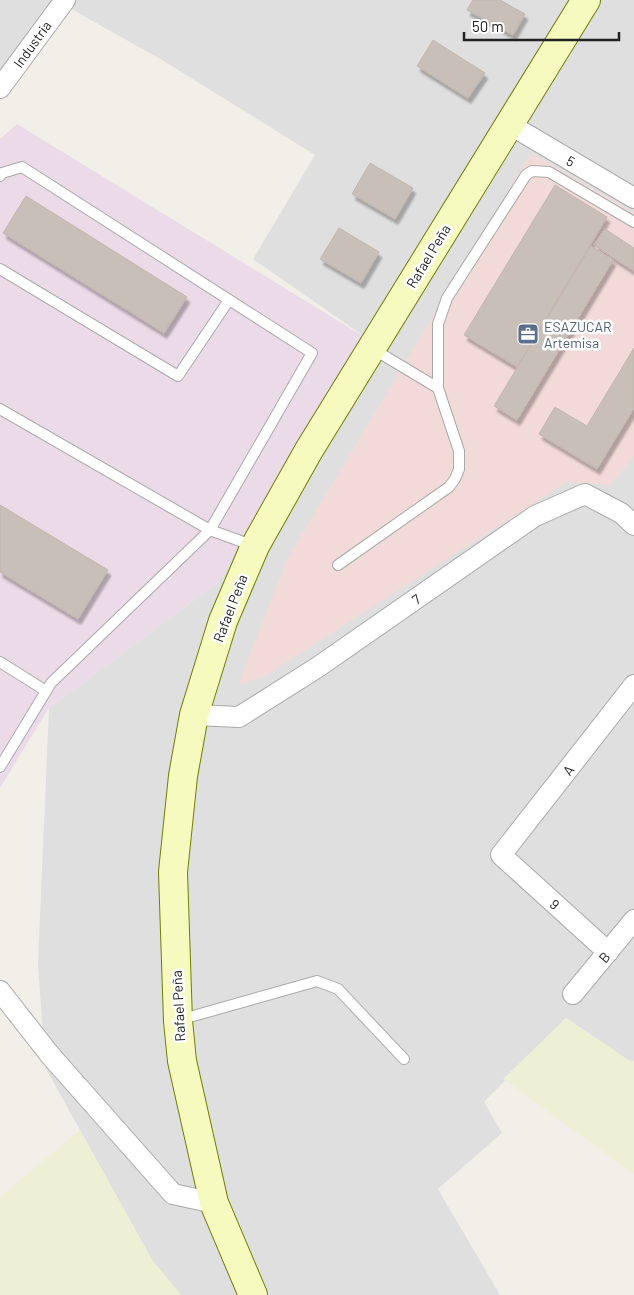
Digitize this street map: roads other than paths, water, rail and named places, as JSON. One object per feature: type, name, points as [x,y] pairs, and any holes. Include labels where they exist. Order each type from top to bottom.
[{"type":"street","name":"Industria","points":[[0,88],[65,0]]},
{"type":"street","name":"Rafael Peña","points":[[253,1295],[214,1203],[182,1061],[178,1021],[173,872],[183,776],[194,715],[223,621],[255,546],[309,450],[586,0]]},
{"type":"street","name":"5","points":[[509,124],[634,198]]},
{"type":"street","name":"7","points":[[194,715],[239,717],[318,667],[535,516],[585,494],[621,513],[634,525]]},
{"type":"street","name":"A","points":[[502,855],[634,686]]},
{"type":"street","name":"9","points":[[502,855],[608,952]]},
{"type":"street","name":"B","points":[[573,994],[634,920]]},
{"type":"street","points":[[0,991],[50,1055],[173,1194],[214,1203]]},
{"type":"lane","points":[[0,176],[2,173],[22,167],[312,353],[210,530],[51,683],[0,767]]},
{"type":"lane","points":[[338,565],[449,487],[455,479],[459,469],[459,451],[438,388],[438,324],[441,311],[447,298],[526,175],[532,170],[549,172],[634,222]]},
{"type":"lane","points":[[0,268],[178,376],[229,300]]},
{"type":"lane","points":[[372,349],[438,388]]},
{"type":"lane","points":[[0,409],[210,530],[255,546]]},
{"type":"lane","points":[[0,662],[46,691]]},
{"type":"lane","points":[[178,1021],[317,981],[338,989],[404,1059]]},
{"type":"place","name":"ESAZUCAR Artemisa","points":[[528,334]]}]
